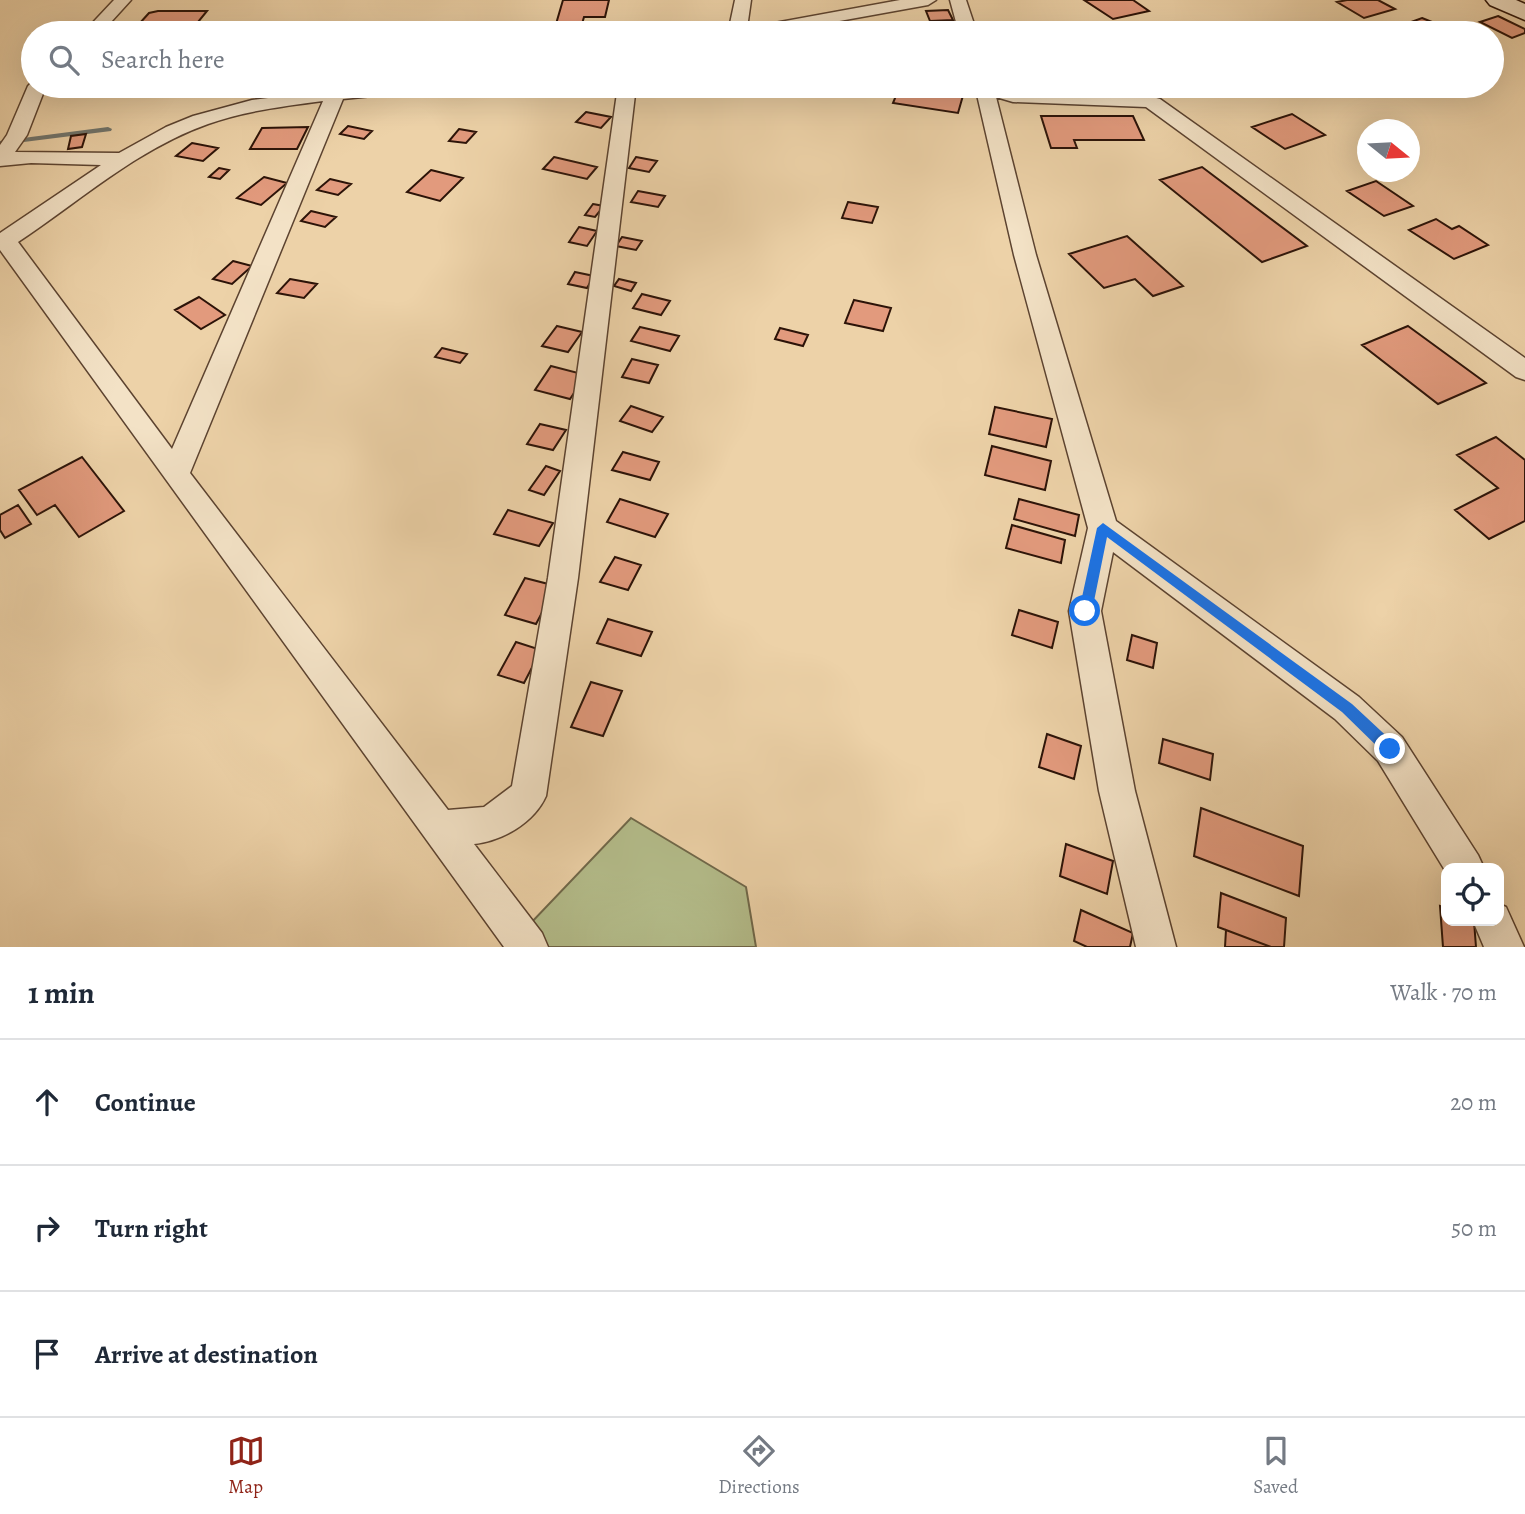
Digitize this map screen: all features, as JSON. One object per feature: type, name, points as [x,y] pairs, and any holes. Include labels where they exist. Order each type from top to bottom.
[{"type":"street","points":[[103,21],[123,0]]},
{"type":"street","points":[[739,21],[743,0]]},
{"type":"street","points":[[812,21],[928,0]]},
{"type":"street","points":[[958,0],[964,21]]},
{"type":"street","points":[[1498,0],[1525,13]]},
{"type":"street","points":[[31,98],[6,151],[31,158],[121,159]]},
{"type":"street","points":[[309,98],[234,109],[198,120],[121,159],[3,242],[528,947]]},
{"type":"street","points":[[175,474],[334,98]]},
{"type":"street","points":[[442,829],[491,824],[528,796],[563,578],[625,98]]},
{"type":"street","points":[[987,98],[1025,255],[1103,528],[1085,611],[1117,792],[1156,947]]},
{"type":"street","points":[[1080,98],[1148,100],[1525,372]]},
{"type":"street","points":[[1103,528],[1347,708],[1390,749],[1462,863]]},
{"type":"street","points":[[1494,926],[1504,947]]},
{"type":"green space","points":[[631,818],[746,887],[756,947],[508,947]]},
{"type":"building","points":[[563,0],[609,0],[605,17],[584,17],[583,21],[557,21]]},
{"type":"building","points":[[1084,0],[1133,0],[1149,11],[1113,19]]},
{"type":"building","points":[[1378,0],[1395,9],[1364,18],[1337,2]]},
{"type":"building","points":[[948,10],[953,20],[930,21],[926,11]]},
{"type":"building","points":[[207,11],[199,21],[142,21],[149,13]]},
{"type":"building","points":[[1498,16],[1525,29],[1525,33],[1512,38],[1504,34],[1504,21],[1483,21]]},
{"type":"building","points":[[895,98],[962,98],[958,113],[893,103]]},
{"type":"building","points":[[586,112],[611,117],[601,128],[576,122]]},
{"type":"building","points":[[1292,114],[1325,135],[1285,149],[1252,127]]},
{"type":"building","points":[[1041,116],[1133,116],[1144,140],[1074,140],[1077,148],[1051,148]]},
{"type":"building","points":[[348,126],[372,131],[364,139],[340,134]]},
{"type":"building","points":[[308,127],[297,149],[250,149],[262,128]]},
{"type":"building","points":[[459,129],[476,132],[466,143],[449,141]]},
{"type":"building","points":[[86,134],[82,147],[68,149],[71,136]]},
{"type":"building","points":[[192,143],[218,148],[203,161],[176,156]]},
{"type":"building","points":[[554,157],[597,167],[587,179],[543,169]]},
{"type":"building","points":[[636,157],[657,161],[649,172],[629,168]]},
{"type":"building","points":[[1202,167],[1307,246],[1262,262],[1160,180]]},
{"type":"building","points":[[219,168],[229,170],[220,179],[209,177]]},
{"type":"building","points":[[431,170],[463,178],[440,201],[407,192]]},
{"type":"building","points":[[264,177],[287,183],[261,205],[237,198]]},
{"type":"building","points":[[330,179],[351,184],[338,195],[317,190]]},
{"type":"building","points":[[1377,182],[1413,206],[1384,216],[1347,191]]},
{"type":"building","points":[[638,191],[665,196],[658,207],[631,202]]},
{"type":"building","points":[[848,202],[878,207],[872,223],[842,218]]},
{"type":"building","points":[[593,204],[604,206],[595,217],[585,215]]},
{"type":"building","points":[[311,211],[336,217],[325,227],[301,221]]},
{"type":"building","points":[[1436,219],[1452,229],[1459,226],[1488,245],[1454,259],[1409,230]]},
{"type":"building","points":[[579,227],[597,231],[587,246],[569,242]]},
{"type":"building","points":[[1127,236],[1183,286],[1153,296],[1135,279],[1104,288],[1069,254]]},
{"type":"building","points":[[622,237],[642,241],[636,250],[616,246]]},
{"type":"building","points":[[233,261],[252,266],[232,284],[213,279]]},
{"type":"building","points":[[575,272],[594,276],[587,288],[568,284]]},
{"type":"building","points":[[290,279],[317,284],[304,298],[277,293]]},
{"type":"building","points":[[619,279],[636,283],[631,291],[614,286]]},
{"type":"building","points":[[642,294],[670,301],[661,315],[633,308]]},
{"type":"building","points":[[199,297],[225,315],[201,329],[175,310]]},
{"type":"building","points":[[854,300],[891,308],[883,331],[845,323]]},
{"type":"building","points":[[557,326],[582,332],[568,352],[542,346]]},
{"type":"building","points":[[1408,326],[1486,383],[1438,404],[1362,345]]},
{"type":"building","points":[[640,327],[679,336],[670,351],[631,341]]},
{"type":"building","points":[[780,328],[808,335],[803,346],[775,339]]},
{"type":"building","points":[[442,348],[467,354],[460,363],[435,357]]},
{"type":"building","points":[[632,359],[658,365],[649,383],[622,377]]},
{"type":"building","points":[[551,366],[586,375],[570,399],[535,390]]},
{"type":"building","points":[[631,406],[663,417],[652,432],[620,421]]},
{"type":"building","points":[[995,407],[1052,419],[1046,447],[989,434]]},
{"type":"building","points":[[540,424],[566,430],[553,450],[527,444]]},
{"type":"building","points":[[1496,437],[1525,460],[1525,521],[1489,539],[1455,510],[1498,488],[1457,455]]},
{"type":"building","points":[[992,446],[1051,461],[1045,490],[985,475]]},
{"type":"building","points":[[623,452],[659,462],[650,480],[612,470]]},
{"type":"building","points":[[82,457],[124,511],[79,537],[55,505],[37,515],[19,490]]},
{"type":"building","points":[[546,466],[560,471],[544,495],[529,490]]},
{"type":"building","points":[[620,499],[668,514],[655,537],[607,522]]},
{"type":"building","points":[[1019,499],[1079,515],[1075,536],[1014,519]]},
{"type":"building","points":[[18,505],[31,524],[5,538],[0,530],[0,515]]},
{"type":"building","points":[[508,510],[553,523],[539,546],[494,534]]},
{"type":"building","points":[[1012,525],[1065,540],[1061,563],[1006,548]]},
{"type":"building","points":[[615,557],[641,565],[628,590],[600,582]]},
{"type":"building","points":[[525,578],[556,586],[536,624],[505,615]]},
{"type":"building","points":[[1019,610],[1058,622],[1052,648],[1012,635]]},
{"type":"building","points":[[608,619],[652,632],[641,656],[597,643]]},
{"type":"building","points":[[1132,635],[1157,643],[1153,668],[1127,660]]},
{"type":"building","points":[[516,642],[541,650],[524,683],[498,675]]},
{"type":"building","points":[[591,682],[622,691],[603,736],[571,727]]},
{"type":"building","points":[[1047,734],[1081,746],[1074,779],[1039,767]]},
{"type":"building","points":[[1163,739],[1213,754],[1210,780],[1159,763]]},
{"type":"building","points":[[1201,808],[1303,846],[1299,896],[1194,856]]},
{"type":"building","points":[[1066,844],[1113,861],[1107,894],[1060,876]]},
{"type":"building","points":[[1221,893],[1286,918],[1284,947],[1271,947],[1218,927]]},
{"type":"building","points":[[1081,910],[1133,933],[1130,947],[1087,947],[1074,941]]},
{"type":"building","points":[[1441,926],[1474,926],[1476,947],[1443,947]]},
{"type":"building","points":[[1226,930],[1271,947],[1225,947]]},
{"type":"waterway","points":[[0,143],[108,129]]},
{"type":"route","points":[[1085,611],[1103,528],[1347,708],[1390,749]]}]
